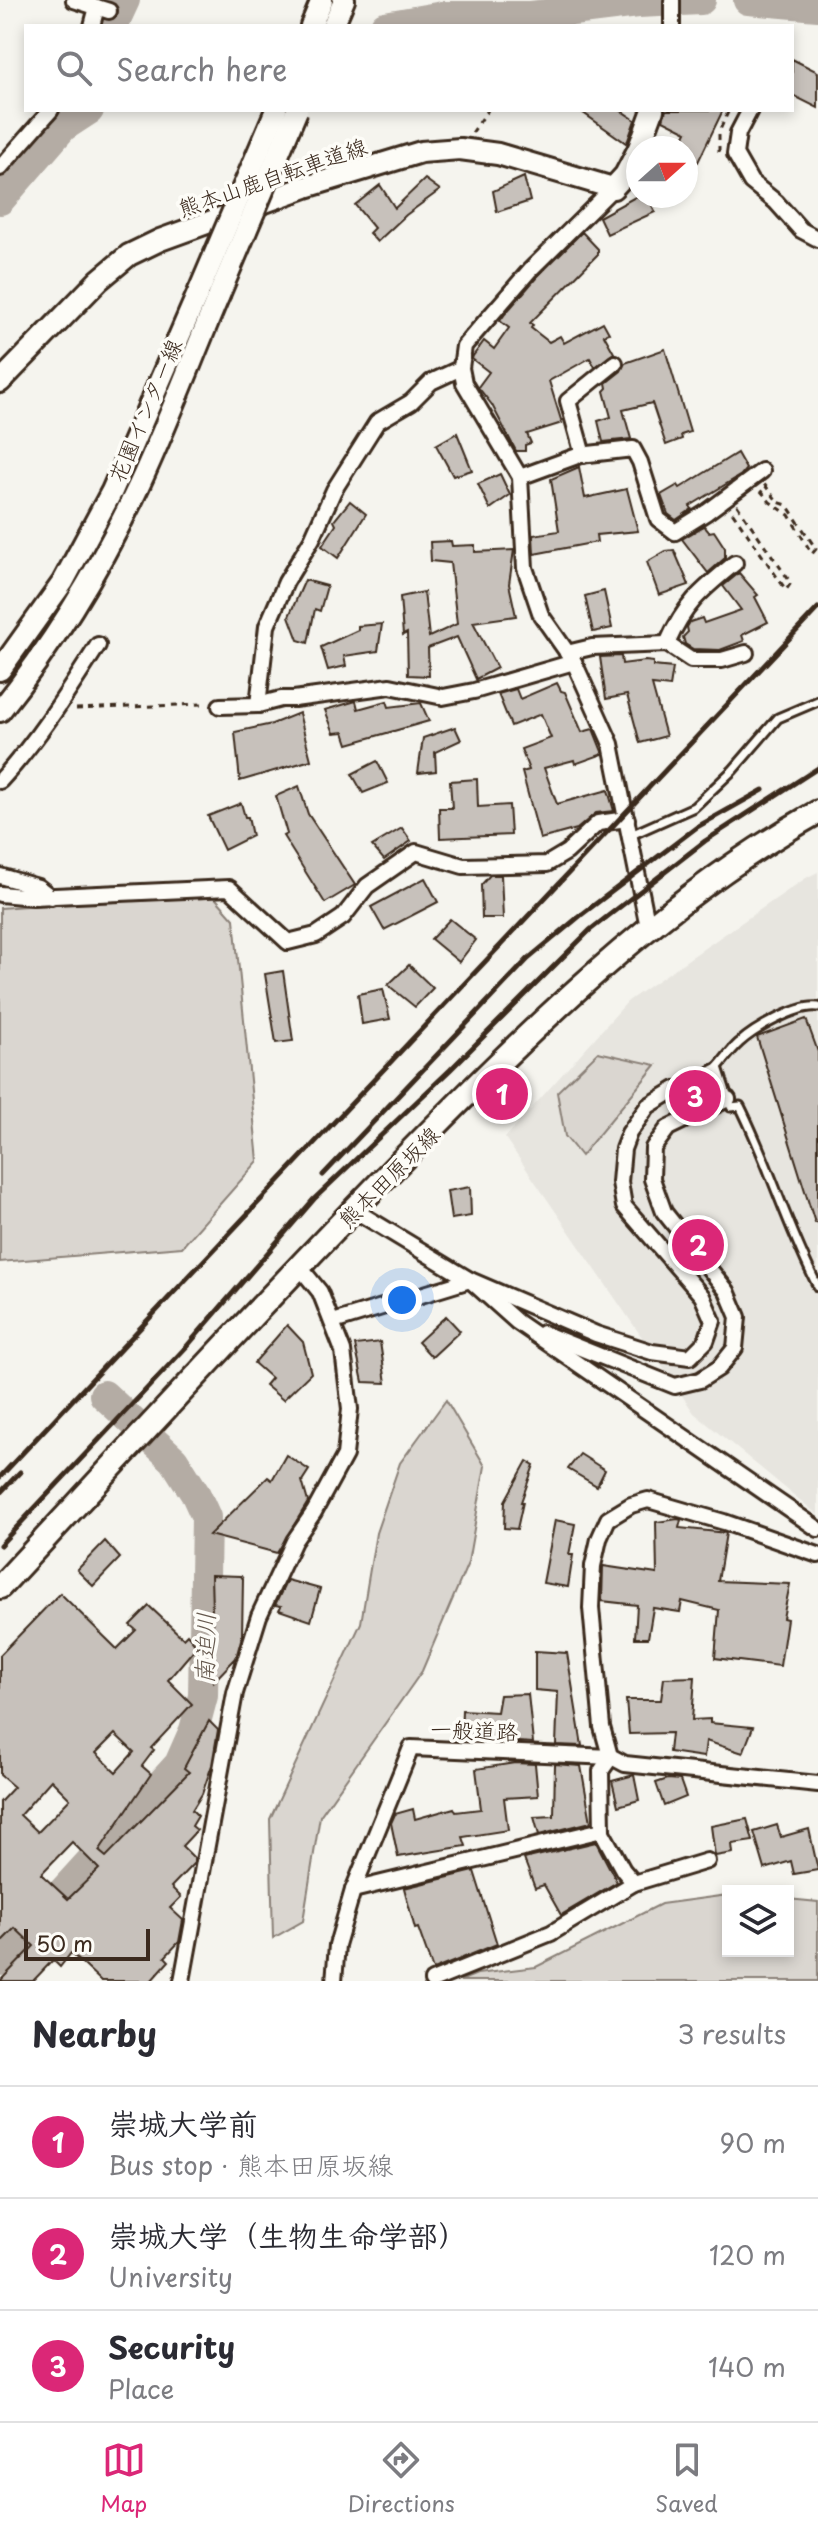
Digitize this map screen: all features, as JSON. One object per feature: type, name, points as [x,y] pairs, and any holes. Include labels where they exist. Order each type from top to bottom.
[{"type":"main road","points":[[312,24],[322,0]]},
{"type":"main road","points":[[334,24],[344,0]]},
{"type":"main road","name":"花園インター線","points":[[0,711],[21,685],[81,594],[133,499],[275,112]]},
{"type":"main road","name":"花園インター線","points":[[0,670],[63,582],[112,491],[296,112]]},
{"type":"main road","points":[[644,136],[652,112]]},
{"type":"main road","name":"熊本山鹿自転車道線","points":[[0,382],[99,280],[129,255],[160,240],[306,187],[421,152],[460,149],[498,154],[613,188]]},
{"type":"main road","points":[[613,188],[626,173]]},
{"type":"main road","name":"熊本田原坂線","points":[[0,1587],[299,1266],[530,1032],[648,927],[733,865],[818,812]]},
{"type":"street","points":[[74,0],[103,9],[93,24]]},
{"type":"street","points":[[672,0],[672,24]]},
{"type":"street","points":[[0,168],[49,112]]},
{"type":"street","points":[[749,112],[738,133],[735,154],[751,182],[776,202],[801,230],[818,239]]},
{"type":"street","points":[[613,188],[530,270],[464,346],[461,368],[464,383],[520,477],[525,568],[541,615],[570,657],[611,744],[648,927]]},
{"type":"street","points":[[583,455],[568,401],[615,363]]},
{"type":"street","points":[[258,705],[267,626],[286,582],[312,539],[334,490],[377,422],[411,402],[431,382],[461,368]]},
{"type":"street","points":[[520,477],[583,455],[633,449],[658,519],[675,532],[757,475]]},
{"type":"street","points":[[667,644],[681,614],[694,597],[735,563]]},
{"type":"street","points":[[220,706],[258,705],[281,699],[390,686],[443,697],[474,691],[592,647],[667,644],[691,660],[722,660],[746,653]]},
{"type":"street","points":[[0,781],[56,710],[98,645]]},
{"type":"street","points":[[0,894],[51,897],[229,888],[288,942],[316,935],[343,917],[367,886],[416,852],[463,866],[547,864],[567,852],[598,823],[627,819]]},
{"type":"street","points":[[0,876],[38,887],[51,897]]},
{"type":"street","points":[[354,1210],[470,1280],[596,1334],[652,1352],[690,1357],[706,1341],[713,1321],[702,1296],[624,1206],[620,1182],[623,1149],[629,1133],[648,1106],[676,1089]]},
{"type":"street","points":[[517,1322],[675,1386],[700,1380],[719,1368],[735,1348],[738,1317],[727,1291],[664,1212],[652,1179],[653,1148],[668,1128],[728,1099]]},
{"type":"street","points":[[182,1981],[242,1668],[259,1616],[294,1541],[314,1512],[345,1455],[350,1409],[343,1351],[320,1292],[299,1266]]},
{"type":"street","points":[[333,1322],[470,1280]]},
{"type":"street","points":[[470,1280],[517,1322],[818,1529]]},
{"type":"street","points":[[818,1555],[724,1522],[648,1500],[631,1505],[608,1519],[599,1539],[593,1566],[591,1608],[602,1727],[611,1757],[625,1764],[818,1784]]},
{"type":"street","name":"一般道路","points":[[334,1981],[337,1945],[353,1890],[411,1748],[611,1757]]},
{"type":"street","points":[[611,1757],[601,1771],[601,1830],[623,1870],[634,1883]]},
{"type":"street","points":[[353,1890],[601,1830]]},
{"type":"street","points":[[432,1981],[551,1933],[634,1883],[707,1861]]},
{"type":"lane","points":[[631,835],[694,807],[733,770],[778,718],[818,701]]},
{"type":"lane","points":[[676,1089],[718,1067],[741,1041],[776,1019],[810,1006],[818,1007]]},
{"type":"lane","points":[[718,1067],[731,1107],[740,1106],[818,1287]]},
{"type":"path","points":[[460,149],[487,112]]},
{"type":"path","points":[[757,475],[778,502],[787,505],[800,521],[816,549],[812,554],[789,515],[770,502],[757,475]]},
{"type":"path","points":[[727,498],[791,583],[786,590],[727,498]]},
{"type":"path","points":[[56,710],[190,703],[220,706]]},
{"type":"shaded area","points":[[818,872],[818,1515],[694,1413],[505,1138],[628,1001]]},
{"type":"shaded area","points":[[210,892],[234,919],[258,1161],[182,1247],[0,1262],[0,908]]},
{"type":"shaded area","points":[[598,1052],[656,1065],[581,1156],[565,1136],[557,1092]]},
{"type":"shaded area","points":[[446,1400],[485,1466],[468,1563],[422,1671],[320,1816],[303,1921],[273,1938],[270,1819],[361,1623],[376,1533],[400,1463]]},
{"type":"shaded area","points":[[722,1896],[722,1957],[794,1957],[794,1900],[818,1902],[818,1981],[460,1981],[477,1974],[536,1967],[661,1904]]},
{"type":"building","points":[[794,60],[818,72],[818,108],[794,96]]},
{"type":"building","points":[[582,112],[623,112],[635,120],[629,136],[626,136],[626,143]]},
{"type":"building","points":[[665,112],[722,112],[698,162],[698,136],[685,136],[687,132],[663,120]]},
{"type":"building","points":[[524,177],[530,201],[497,212],[493,191]]},
{"type":"building","points":[[425,179],[440,190],[377,242],[369,233],[374,228],[355,205],[380,185],[395,208]]},
{"type":"building","points":[[626,202],[626,208],[653,208],[655,212],[607,234],[599,217]]},
{"type":"building","points":[[582,232],[598,249],[598,254],[530,323],[533,325],[531,328],[549,342],[560,336],[564,343],[603,322],[609,333],[604,335],[614,353],[595,367],[590,358],[549,381],[562,423],[527,434],[531,443],[525,445],[525,451],[516,451],[492,405],[478,387],[489,372],[472,359],[484,341],[494,349],[509,328],[500,321],[505,314]]},
{"type":"building","points":[[665,349],[690,432],[666,445],[652,403],[623,410],[631,439],[603,442],[598,421],[611,417],[604,391],[606,383],[621,371],[625,363]]},
{"type":"building","points":[[457,433],[472,470],[453,476],[436,445]]},
{"type":"building","points":[[737,453],[746,469],[741,475],[690,506],[692,509],[676,520],[668,514],[661,495],[678,485],[680,488]]},
{"type":"building","points":[[579,467],[585,498],[627,489],[638,531],[596,535],[597,542],[534,554],[533,535],[559,531],[551,479]]},
{"type":"building","points":[[500,474],[510,495],[490,509],[478,484]]},
{"type":"building","points":[[350,501],[366,514],[338,558],[322,546],[336,525],[334,521]]},
{"type":"building","points":[[704,526],[709,532],[714,531],[725,548],[725,558],[708,573],[682,539]]},
{"type":"building","points":[[451,541],[452,546],[475,545],[475,552],[514,550],[509,584],[516,616],[473,622],[497,668],[476,679],[457,637],[428,648],[429,676],[408,675],[407,633],[403,635],[400,597],[424,592],[429,637],[457,624],[450,563],[431,561],[430,542]]},
{"type":"building","points":[[674,550],[689,585],[659,595],[647,562]]},
{"type":"building","points":[[739,573],[758,595],[755,597],[768,622],[742,635],[744,641],[720,650],[693,649],[685,644],[683,637],[688,632],[690,622],[702,618],[704,623],[741,610],[723,586]]},
{"type":"building","points":[[305,580],[327,586],[320,611],[315,609],[308,643],[298,640],[289,616]]},
{"type":"building","points":[[604,591],[612,628],[593,632],[585,596]]},
{"type":"building","points":[[382,624],[378,651],[344,656],[346,666],[328,670],[321,647],[358,630],[358,626]]},
{"type":"building","points":[[621,656],[622,664],[645,661],[653,662],[653,666],[673,668],[670,687],[652,685],[666,736],[640,743],[627,695],[606,699],[600,657]]},
{"type":"building","points":[[557,683],[565,692],[582,732],[593,729],[603,754],[575,764],[574,760],[544,768],[557,804],[608,790],[614,811],[596,813],[577,829],[540,839],[522,772],[529,770],[521,749],[551,738],[541,714],[511,726],[498,694],[516,689],[520,699]]},
{"type":"building","points":[[356,701],[358,709],[387,701],[389,707],[421,703],[429,721],[348,744],[344,732],[334,733],[325,710]]},
{"type":"building","points":[[299,713],[311,760],[240,781],[235,732],[272,724]]},
{"type":"building","points":[[455,727],[461,740],[435,752],[436,771],[418,773],[423,738]]},
{"type":"building","points":[[377,761],[388,783],[363,793],[352,774]]},
{"type":"building","points":[[477,779],[478,807],[509,805],[511,835],[440,838],[439,808],[452,808],[450,781]]},
{"type":"building","points":[[299,786],[308,814],[355,885],[325,903],[283,836],[287,834],[276,796]]},
{"type":"building","points":[[241,803],[252,836],[224,850],[208,816]]},
{"type":"building","points":[[402,828],[411,841],[384,860],[372,846]]},
{"type":"building","points":[[490,875],[501,875],[503,918],[482,918],[481,885]]},
{"type":"building","points":[[425,878],[438,902],[384,930],[371,907]]},
{"type":"building","points":[[450,919],[476,940],[459,962],[431,939]]},
{"type":"building","points":[[409,965],[433,988],[415,1007],[388,985]]},
{"type":"building","points":[[283,971],[293,1041],[276,1043],[265,974]]},
{"type":"building","points":[[383,989],[390,1019],[362,1024],[358,994]]},
{"type":"building","points":[[806,1019],[818,1052],[818,1223],[815,1223],[757,1037]]},
{"type":"building","points":[[470,1187],[471,1216],[451,1219],[447,1191]]},
{"type":"building","points":[[446,1316],[460,1331],[432,1357],[418,1342]]},
{"type":"building","points":[[287,1325],[303,1342],[311,1373],[283,1400],[265,1385],[271,1378],[254,1363]]},
{"type":"building","points":[[380,1342],[386,1383],[363,1382],[355,1345]]},
{"type":"building","points":[[580,1454],[605,1470],[597,1486],[568,1469]]},
{"type":"building","points":[[286,1455],[309,1470],[302,1481],[308,1502],[277,1553],[209,1535],[268,1477],[272,1480]]},
{"type":"building","points":[[527,1461],[534,1465],[521,1502],[517,1529],[504,1528],[505,1501]]},
{"type":"building","points":[[555,1520],[575,1524],[569,1555],[573,1555],[568,1587],[543,1583]]},
{"type":"building","points":[[681,1520],[679,1528],[726,1533],[718,1581],[790,1584],[783,1618],[787,1619],[780,1666],[715,1658],[719,1610],[682,1601],[680,1612],[653,1608],[648,1638],[635,1638],[637,1605],[602,1601],[603,1566],[657,1574],[656,1522]]},
{"type":"building","points":[[105,1541],[120,1558],[93,1586],[77,1570]]},
{"type":"building","points":[[211,1575],[241,1576],[243,1579],[242,1636],[236,1658],[214,1681]]},
{"type":"building","points":[[287,1580],[320,1589],[311,1621],[279,1610],[281,1606],[275,1605]]},
{"type":"building","points":[[60,1593],[117,1649],[136,1630],[130,1625],[149,1606],[183,1638],[187,1634],[197,1646],[168,1680],[192,1704],[151,1748],[154,1750],[142,1766],[151,1774],[99,1851],[106,1857],[189,1772],[184,1768],[209,1721],[218,1730],[212,1765],[202,1794],[192,1810],[198,1816],[192,1826],[197,1830],[182,1846],[194,1858],[194,1863],[171,1887],[181,1897],[170,1908],[183,1920],[179,1942],[165,1957],[169,1961],[151,1981],[101,1981],[71,1953],[60,1967],[53,1960],[33,1981],[0,1981],[34,1946],[15,1928],[0,1943],[0,1802],[14,1787],[0,1775],[0,1655]],"holes":[[[115,1734],[134,1752],[116,1772],[96,1753]],[[51,1780],[70,1799],[38,1832],[20,1815]],[[72,1842],[99,1869],[68,1899],[41,1874]]]},
{"type":"building","points":[[535,1651],[567,1653],[582,1746],[556,1745],[558,1692],[535,1690]]},
{"type":"building","points":[[695,1677],[692,1720],[710,1719],[710,1723],[753,1727],[743,1753],[706,1741],[704,1757],[669,1752],[671,1733],[629,1734],[626,1700],[661,1700],[664,1678]]},
{"type":"building","points":[[528,1694],[533,1743],[461,1738],[462,1710],[497,1712],[500,1695]]},
{"type":"building","points":[[515,1763],[535,1764],[538,1796],[504,1798],[508,1830],[463,1837],[466,1846],[398,1857],[391,1823],[395,1814],[413,1809],[415,1819],[454,1808],[456,1812],[481,1809],[476,1769]]},
{"type":"building","points":[[555,1764],[581,1766],[591,1822],[539,1835],[534,1817],[554,1816]]},
{"type":"building","points":[[634,1775],[639,1800],[618,1806],[612,1781]]},
{"type":"building","points":[[668,1779],[680,1780],[686,1797],[664,1806],[656,1783]]},
{"type":"building","points":[[747,1819],[753,1841],[732,1844],[733,1853],[715,1856],[711,1826]]},
{"type":"building","points":[[777,1825],[781,1837],[809,1829],[818,1870],[794,1874],[791,1861],[765,1869],[754,1832]]},
{"type":"building","points":[[596,1842],[617,1882],[561,1915],[544,1885],[535,1888],[524,1859]]},
{"type":"building","points":[[474,1871],[497,1944],[433,1970],[418,1928],[415,1929],[404,1888]]},
{"type":"waterway","points":[[114,24],[125,0]]},
{"type":"waterway","points":[[397,24],[443,16],[531,16],[638,3],[701,0]]},
{"type":"waterway","points":[[748,0],[818,6]]},
{"type":"waterway","points":[[0,200],[63,127],[86,112]]},
{"type":"waterway","name":"南迫川","points":[[0,1961],[179,1764],[194,1730],[203,1696],[206,1517],[174,1460],[104,1395]]},
{"type":"railway","points":[[0,1477],[818,608]]},
{"type":"railway","points":[[0,1545],[188,1345],[314,1199],[450,1070],[590,930],[705,841],[818,768]]},
{"type":"railway","points":[[323,1175],[528,959],[697,827],[763,790]]},
{"type":"railway","points":[[0,1493],[20,1472]]},
{"type":"place","name":"崇城大学前","points":[[502,1094]]},
{"type":"place","name":"Security","points":[[695,1096]]},
{"type":"place","name":"崇城大学（生物生命学部）","points":[[698,1245]]}]
